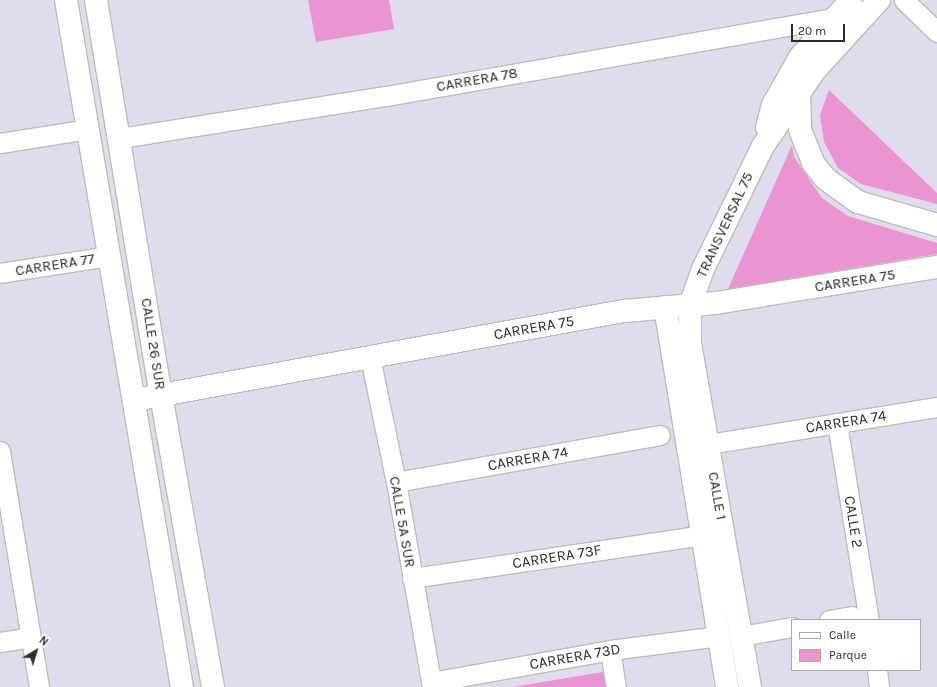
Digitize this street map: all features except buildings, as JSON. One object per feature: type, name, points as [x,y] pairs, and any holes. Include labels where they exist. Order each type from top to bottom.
[{"type":"street","name":"CALLE 26 SUR","points":[[66,0],[182,687]]},
{"type":"street","name":"CALLE 26 SUR","points":[[96,0],[120,138],[161,395],[213,687]]},
{"type":"street","name":"TRANSVERSAL 75","points":[[763,146],[773,105],[784,82],[800,57],[851,0]]},
{"type":"street","name":"TRANSVERSAL 75","points":[[690,305],[703,269],[763,146],[827,55],[879,0]]},
{"type":"street","points":[[904,0],[937,32]]},
{"type":"street","name":"CARRERA 78","points":[[120,138],[386,96],[834,18]]},
{"type":"street","points":[[799,93],[800,130],[813,163],[826,180],[858,202],[937,225]]},
{"type":"street","points":[[0,143],[88,129]]},
{"type":"street","name":"CARRERA 77","points":[[0,273],[109,256]]},
{"type":"street","name":"CARRERA 75","points":[[134,400],[625,311],[690,305],[937,268]]},
{"type":"street","name":"CALLE 1","points":[[690,305],[690,344],[750,687]]},
{"type":"street","name":"CALLE 1","points":[[665,307],[727,687]]},
{"type":"street","name":"CALLE 5A SUR","points":[[370,357],[396,482],[432,684]]},
{"type":"street","name":"CARRERA 74","points":[[708,444],[937,407]]},
{"type":"street","name":"CALLE 2","points":[[837,423],[860,618]]},
{"type":"street","name":"CARRERA 74","points":[[396,482],[660,435]]},
{"type":"street","points":[[0,451],[39,687]]},
{"type":"street","name":"CARRERA 73F","points":[[412,578],[702,535]]},
{"type":"street","points":[[707,563],[728,558]]},
{"type":"street","points":[[844,619],[860,618]]},
{"type":"street","points":[[741,636],[791,627]]},
{"type":"street","name":"CARRERA 73D","points":[[432,684],[610,650],[719,636]]},
{"type":"street","points":[[0,642],[31,637]]},
{"type":"street","points":[[610,650],[616,687]]},
{"type":"street","points":[[876,671],[879,687]]},
{"type":"green space","points":[[308,0],[389,0],[394,29],[316,42]]},
{"type":"green space","points":[[829,90],[937,193],[937,204],[861,184],[838,168],[824,142],[820,115]]},
{"type":"green space","points":[[792,145],[794,157],[822,198],[848,216],[937,243],[937,254],[728,289]]},
{"type":"green space","points":[[603,672],[606,687],[513,687]]}]
